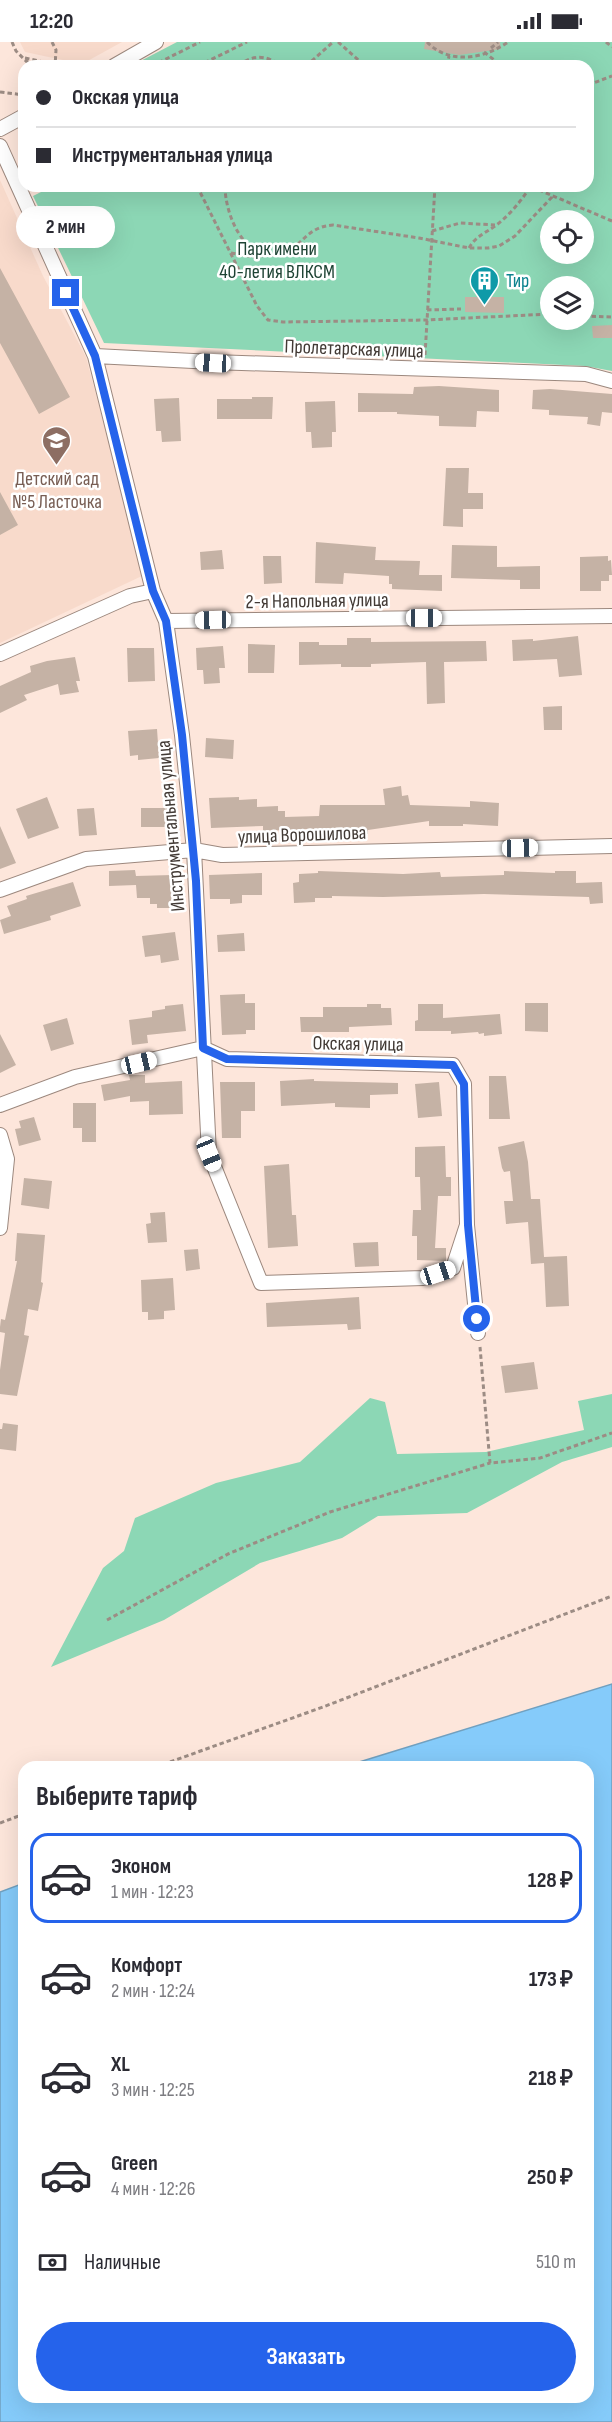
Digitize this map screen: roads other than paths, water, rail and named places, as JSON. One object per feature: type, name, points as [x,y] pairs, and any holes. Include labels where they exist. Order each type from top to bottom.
[{"type":"street","points":[[124,60],[156,42]]},
{"type":"street","points":[[0,129],[18,119]]},
{"type":"street","name":"Инструментальная улица","points":[[0,146],[18,186]]},
{"type":"street","name":"Инструментальная улица","points":[[21,192],[95,356],[153,591],[166,621],[182,735],[194,850],[209,1154],[261,1282],[423,1278],[453,1268],[468,1225]]},
{"type":"street","name":"Пролетарская улица","points":[[95,356],[213,363],[586,374],[612,381]]},
{"type":"street","points":[[0,654],[130,596],[153,591]]},
{"type":"street","name":"2-я Напольная улица","points":[[166,621],[612,616]]},
{"type":"street","name":"улица Ворошилова","points":[[0,890],[86,859],[194,850],[222,855],[612,846]]},
{"type":"street","points":[[0,1105],[75,1077],[203,1048]]},
{"type":"street","name":"Окская улица","points":[[203,1048],[227,1059],[453,1065],[464,1084],[468,1225],[478,1333]]},
{"type":"street","points":[[0,1135],[7,1159],[0,1228]]},
{"type":"water","points":[[612,1684],[612,2422],[0,2422],[0,1892],[18,1885],[18,2403],[594,2403],[594,1761],[362,1761]]},
{"type":"place","name":"Тир","points":[[485,306]]},
{"type":"place","name":"Детский сад №5 Ласточка","points":[[57,466]]},
{"type":"park label","name":"Парк имени 40-летия ВЛКСМ","points":[[277,260]]}]
